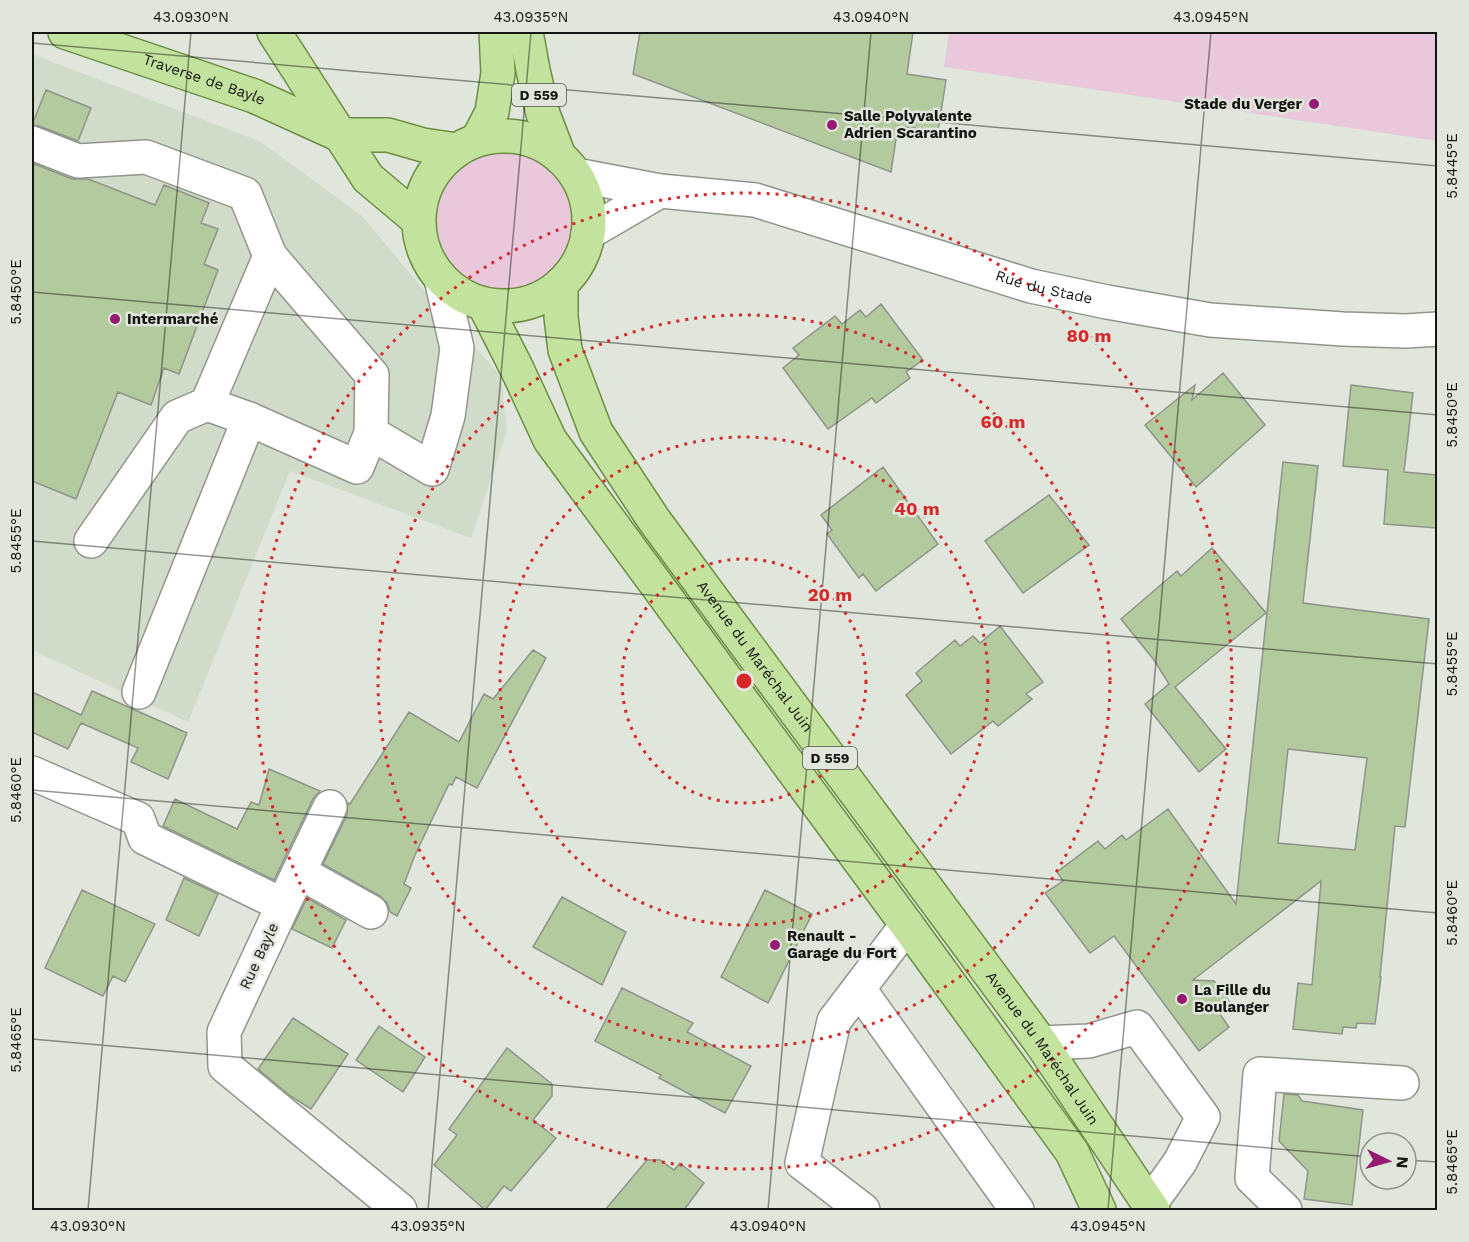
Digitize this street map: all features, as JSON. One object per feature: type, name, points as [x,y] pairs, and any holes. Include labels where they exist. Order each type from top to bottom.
[{"type":"main road","name":"Traverse de Bayle","points":[[65,32],[254,96],[340,135],[388,135],[423,145],[468,145]]},
{"type":"main road","points":[[274,32],[368,178],[418,220]]},
{"type":"main road","name":"D 559","points":[[468,145],[492,112],[498,74],[496,32]]},
{"type":"main road","name":"D 559","points":[[526,32],[543,114],[567,166]]},
{"type":"main road","points":[[502,136],[522,138],[542,145],[567,166],[584,194],[588,213],[588,233],[579,261],[561,284],[538,299],[511,306],[484,304],[461,295],[441,279],[429,262],[421,242],[418,220],[421,200],[428,182],[439,165],[468,145],[502,136]]},
{"type":"main road","name":"Avenue du Maréchal Juin","points":[[561,284],[561,317],[565,350],[596,432],[654,520],[1041,1042],[1152,1207]]},
{"type":"main road","name":"D 559","points":[[484,304],[518,369],[550,440],[1072,1152],[1099,1210]]},
{"type":"street","points":[[32,143],[78,161],[146,157],[245,194],[270,256],[372,375],[371,434],[357,467],[249,419],[207,404],[177,417],[91,541]]},
{"type":"street","name":"Rue du Stade","points":[[567,166],[660,191],[754,200],[1031,286],[1107,302],[1210,320],[1343,329],[1406,331],[1437,329]]},
{"type":"street","points":[[588,233],[660,191]]},
{"type":"street","points":[[207,404],[270,256]]},
{"type":"street","points":[[371,434],[432,469],[448,416],[457,348],[441,279]]},
{"type":"street","points":[[139,692],[249,419]]},
{"type":"street","name":"Rue Bayle","points":[[32,773],[138,819],[145,838],[283,905],[224,1032],[225,1066],[400,1210]]},
{"type":"street","points":[[283,905],[330,807]]},
{"type":"street","points":[[299,872],[371,912]]},
{"type":"street","points":[[863,1210],[802,1163],[834,1022],[907,925]]},
{"type":"street","points":[[859,989],[1017,1210]]},
{"type":"street","points":[[1041,1042],[1089,1041],[1137,1026],[1203,1116],[1180,1162],[1152,1207]]},
{"type":"street","points":[[1285,1210],[1252,1178],[1260,1074],[1402,1083]]},
{"type":"shaded area","name":"Stade du Verger","points":[[949,32],[1437,32],[1437,141],[944,67]]},
{"type":"shaded area","points":[[32,54],[261,142],[362,216],[423,289],[501,376],[507,431],[471,538],[290,471],[188,722],[32,650]]},
{"type":"shaded area","points":[[503,137],[519,138],[535,143],[563,161],[581,189],[586,205],[586,237],[581,253],[563,281],[535,299],[519,304],[503,305],[487,304],[471,299],[443,281],[425,253],[420,237],[419,221],[420,205],[425,189],[443,161],[471,143],[487,138]]},
{"type":"building","name":"Salle Polyvalente Adrien Scarantino","points":[[640,32],[913,32],[907,74],[946,80],[938,131],[898,126],[891,172],[633,74]]},
{"type":"building","points":[[46,90],[91,108],[78,141],[32,125]]},
{"type":"building","name":"Intermarché","points":[[32,163],[72,179],[88,179],[155,205],[164,185],[209,203],[201,223],[218,229],[204,264],[218,270],[179,374],[164,368],[151,405],[118,392],[76,499],[32,481]]},
{"type":"building","points":[[881,304],[923,360],[906,372],[910,378],[876,403],[872,398],[828,429],[783,368],[799,355],[793,348],[835,316],[842,324],[860,310],[866,317]]},
{"type":"building","points":[[1223,373],[1265,425],[1196,487],[1145,425],[1195,385],[1192,400]]},
{"type":"building","points":[[1351,385],[1413,393],[1404,472],[1437,475],[1437,528],[1384,524],[1388,470],[1343,466]]},
{"type":"building","points":[[1283,462],[1318,466],[1303,603],[1429,619],[1405,827],[1395,826],[1375,1024],[1357,1023],[1356,1028],[1343,1027],[1342,1034],[1293,1029],[1298,983],[1312,985],[1321,881],[1193,980],[1214,981],[1232,1005],[1220,1014],[1229,1027],[1199,1051],[1114,936],[1090,953],[1045,893],[1063,881],[1057,872],[1098,841],[1105,849],[1122,835],[1126,840],[1168,809],[1236,904]],"holes":[[[1288,749],[1367,758],[1355,850],[1278,843]]]},
{"type":"building","points":[[883,467],[938,544],[876,591],[863,574],[859,578],[827,534],[832,530],[821,515]]},
{"type":"building","points":[[1049,495],[1089,545],[1023,593],[985,541]]},
{"type":"building","points":[[1212,548],[1266,613],[1175,687],[1226,749],[1199,772],[1145,704],[1169,684],[1154,660],[1121,619],[1177,571],[1181,576]]},
{"type":"building","points":[[1000,626],[1043,682],[1026,694],[1032,699],[998,726],[993,721],[951,754],[906,695],[922,681],[916,673],[955,640],[960,646],[973,636],[980,643]]},
{"type":"building","points":[[533,650],[546,658],[477,788],[456,777],[452,785],[449,784],[415,855],[404,884],[411,888],[397,916],[390,912],[387,903],[380,896],[323,864],[347,815],[348,803],[350,804],[409,712],[459,742],[484,694],[493,699]]},
{"type":"building","points":[[92,691],[187,733],[168,779],[131,762],[138,748],[81,723],[68,749],[32,732],[32,692],[81,715]]},
{"type":"building","points":[[269,769],[320,791],[313,799],[274,880],[163,826],[175,799],[237,829],[251,802],[259,805]]},
{"type":"building","points":[[184,878],[218,894],[199,936],[166,920]]},
{"type":"building","points":[[82,890],[155,924],[125,982],[113,976],[103,996],[45,968]]},
{"type":"building","points":[[765,890],[812,914],[768,1003],[721,977]]},
{"type":"building","points":[[562,897],[626,932],[602,985],[533,947]]},
{"type":"building","points":[[307,898],[346,920],[332,948],[292,929]]},
{"type":"building","points":[[622,988],[693,1023],[687,1032],[751,1066],[725,1113],[659,1078],[661,1075],[595,1041]]},
{"type":"building","points":[[293,1018],[348,1054],[311,1109],[289,1095],[258,1069]]},
{"type":"building","points":[[379,1026],[425,1057],[403,1092],[356,1060]]},
{"type":"building","points":[[507,1048],[552,1084],[552,1096],[533,1120],[556,1138],[511,1191],[504,1186],[485,1210],[434,1165],[457,1135],[449,1129]]},
{"type":"building","points":[[1284,1094],[1298,1095],[1302,1101],[1363,1110],[1361,1131],[1358,1131],[1352,1205],[1304,1199],[1308,1171],[1279,1141]]},
{"type":"building","points":[[647,1160],[660,1160],[674,1170],[680,1163],[704,1183],[684,1210],[605,1210]]},
{"type":"place","name":"Stade du Verger","points":[[1314,104]]},
{"type":"place","name":"Salle Polyvalente Adrien Scarantino","points":[[832,125]]},
{"type":"place","name":"Intermarché","points":[[115,319]]},
{"type":"place","name":"Renault - Garage du Fort","points":[[775,945]]},
{"type":"place","name":"La Fille du Boulanger","points":[[1182,999]]}]
